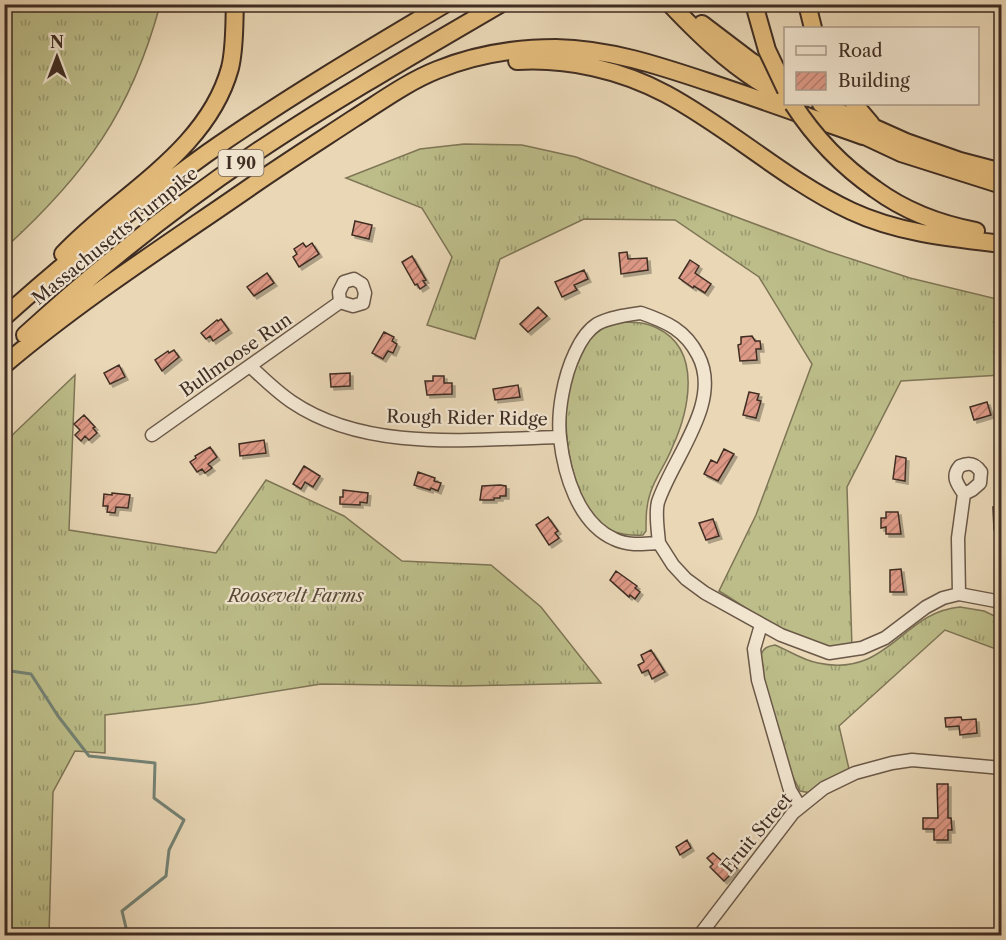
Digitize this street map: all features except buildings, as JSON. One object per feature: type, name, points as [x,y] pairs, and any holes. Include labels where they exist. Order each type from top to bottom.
[{"type":"highway","points":[[8,313],[83,233],[166,162],[201,124],[218,98],[230,69],[235,4]]},
{"type":"highway","name":"Massachusetts Turnpike","points":[[8,313],[93,241],[205,155],[292,96],[445,4]]},
{"type":"highway","name":"Massachusetts Turnpike","points":[[4,354],[90,278],[228,172],[325,108],[500,4]]},
{"type":"highway","points":[[670,4],[730,63],[784,96]]},
{"type":"highway","points":[[682,4],[717,36],[752,62],[784,81]]},
{"type":"highway","points":[[754,4],[767,51],[784,86]]},
{"type":"highway","points":[[807,4],[813,27]]},
{"type":"highway","points":[[4,366],[93,296],[287,162],[357,117],[406,86],[444,67],[498,53],[557,48],[602,52],[649,62],[784,106],[1002,172]]},
{"type":"highway","points":[[357,117],[428,80],[467,67],[530,60],[580,65],[623,76],[665,94],[805,186],[851,211],[906,230],[1002,244]]},
{"type":"highway","points":[[794,105],[830,152],[849,170],[901,206],[937,221],[1002,236]]},
{"type":"highway","points":[[800,105],[838,122],[869,132]]},
{"type":"highway","points":[[823,105],[918,159],[1002,185]]},
{"type":"highway","points":[[855,105],[869,132]]},
{"type":"street","name":"Bullmoose Run","points":[[153,435],[340,302]]},
{"type":"street","points":[[659,543],[630,544],[613,539],[593,525],[580,509],[560,437],[561,406],[567,370],[582,338],[596,325],[615,318],[641,313],[666,321],[691,341],[705,367],[705,397],[694,426],[657,504],[659,543],[673,565],[686,579],[705,593],[761,625],[829,653],[862,648],[885,638],[926,607],[943,598],[959,594],[996,601],[1002,605]]},
{"type":"street","name":"Rough Rider Ridge","points":[[251,367],[294,403],[332,423],[372,435],[405,439],[560,437]]},
{"type":"street","points":[[959,594],[958,538],[964,494]]},
{"type":"street","points":[[761,625],[754,649],[758,680],[790,790],[800,807]]},
{"type":"street","name":"Fruit Street","points":[[699,936],[742,877],[800,807],[824,788],[855,773],[912,760],[1002,768]]},
{"type":"green space","points":[[5,4],[160,5],[135,78],[102,139],[59,194],[5,248]]},
{"type":"green space","points":[[464,144],[522,145],[576,157],[827,251],[910,278],[1001,300],[1001,375],[901,381],[847,487],[852,648],[835,648],[800,638],[782,630],[719,591],[756,515],[812,364],[759,277],[675,220],[584,219],[500,259],[475,339],[427,325],[452,257],[422,208],[346,178],[420,149]]},
{"type":"green space","points":[[620,322],[644,323],[672,338],[681,351],[688,382],[683,417],[670,454],[650,494],[646,531],[643,535],[620,533],[600,523],[585,503],[574,476],[568,445],[566,412],[570,381],[580,354],[596,333]]},
{"type":"green space","name":"Roosevelt Farms","points":[[75,375],[69,530],[216,553],[266,480],[344,516],[402,561],[491,565],[541,607],[601,683],[459,686],[321,684],[197,704],[105,715],[105,753],[75,751],[53,792],[49,935],[5,935],[5,442]]},
{"type":"green space","points":[[960,607],[984,611],[1001,619],[1001,651],[945,630],[839,726],[849,769],[811,793],[800,791],[792,775],[764,682],[761,655],[763,651],[775,645],[812,662],[842,665],[862,661],[878,653],[923,620],[940,611]]},
{"type":"waterway","points":[[4,670],[31,674],[58,716],[89,756],[155,763],[154,798],[184,820],[169,850],[166,876],[122,911],[128,936]]}]
